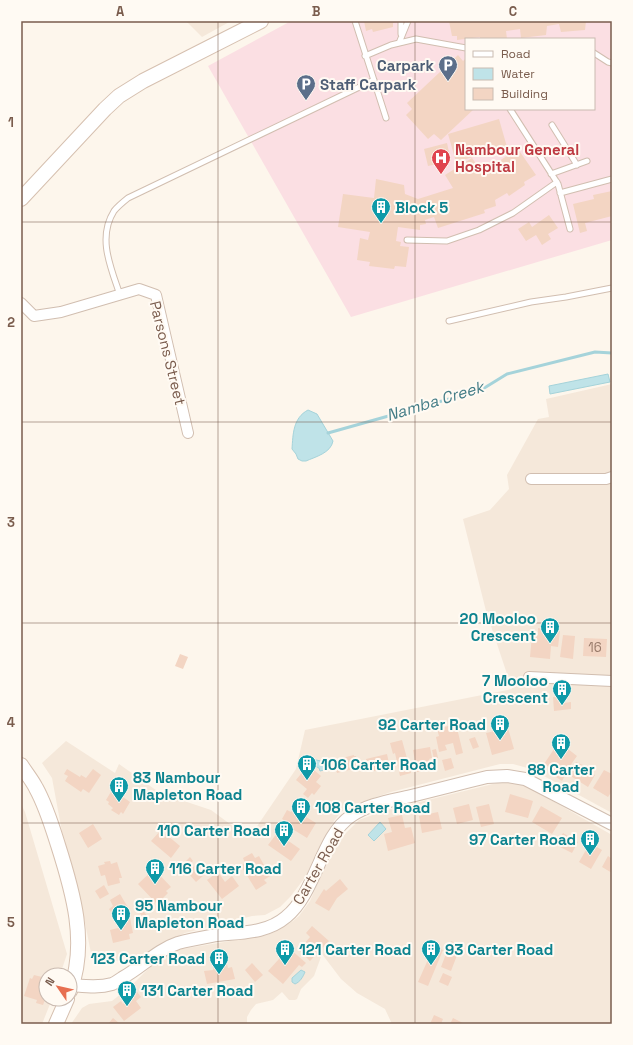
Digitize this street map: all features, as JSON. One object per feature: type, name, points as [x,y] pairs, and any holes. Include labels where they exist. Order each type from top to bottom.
[{"type":"main road","points":[[21,199],[119,96],[143,81],[261,21]]},
{"type":"main road","points":[[21,765],[36,788],[48,814],[64,863],[74,904],[78,930],[78,957],[76,967]]},
{"type":"main road","points":[[56,1024],[63,1007]]},
{"type":"street","name":"Parsons Street","points":[[21,303],[34,316],[61,312],[138,289],[156,295],[188,433]]},
{"type":"street","points":[[531,479],[606,479],[612,477]]},
{"type":"street","points":[[529,677],[612,681]]},
{"type":"street","name":"Carter Road","points":[[78,987],[112,984],[140,967],[157,953],[170,946],[211,936],[261,930],[274,925],[286,917],[299,903],[331,840],[340,826],[349,817],[370,807],[487,777],[507,776],[525,779],[612,824]]},
{"type":"lane","points":[[355,21],[386,118]]},
{"type":"lane","points":[[399,43],[401,21]]},
{"type":"lane","points":[[399,43],[408,21]]},
{"type":"lane","points":[[365,56],[399,43],[416,39],[465,48]]},
{"type":"lane","points":[[595,54],[612,63]]},
{"type":"lane","points":[[120,295],[105,248],[107,229],[114,211],[128,198],[374,80]]},
{"type":"lane","points":[[511,110],[556,182],[570,229]]},
{"type":"lane","points":[[552,125],[577,165]]},
{"type":"lane","points":[[551,174],[587,161]]},
{"type":"lane","points":[[560,193],[612,179]]},
{"type":"lane","points":[[407,240],[447,241],[479,230],[513,213],[556,182]]},
{"type":"lane","points":[[449,321],[531,302],[566,298],[612,288]]},
{"type":"shaded area","points":[[186,21],[231,21],[202,37]]},
{"type":"shaded area","name":"Nambour General Hospital","points":[[291,21],[612,21],[612,240],[351,317],[208,66]]},
{"type":"shaded area","points":[[612,384],[612,813],[531,769],[513,764],[500,764],[391,792],[350,806],[341,812],[325,837],[307,875],[280,907],[265,915],[252,916],[185,933],[150,952],[105,964],[95,964],[91,958],[84,918],[65,848],[52,778],[42,763],[66,741],[115,773],[119,764],[160,793],[211,810],[249,838],[296,769],[305,730],[512,689],[486,611],[463,519],[490,510],[509,489],[507,475],[538,419],[549,417],[546,399]]},
{"type":"shaded area","points":[[501,782],[513,782],[525,785],[612,835],[612,1024],[392,1024],[385,1009],[357,993],[341,979],[322,954],[314,976],[301,989],[297,999],[289,1000],[282,992],[273,1000],[256,1004],[247,1017],[247,1024],[71,1024],[82,1008],[89,1004],[112,1001],[132,985],[150,967],[176,950],[267,935],[277,931],[293,921],[299,916],[310,901],[324,869],[343,836],[359,820],[383,811]]},
{"type":"shaded area","points":[[21,804],[25,812],[67,954],[63,967],[38,967],[38,1007],[49,1007],[42,1024],[21,1024]]},
{"type":"water","points":[[608,374],[610,382],[550,394],[549,386]]},
{"type":"water","points":[[308,410],[317,414],[333,441],[332,445],[326,452],[306,461],[302,461],[298,459],[292,449],[293,438],[299,417]]},
{"type":"water","points":[[497,717],[506,718],[508,723],[500,726],[491,725]]},
{"type":"water","points":[[313,761],[321,761],[324,766],[324,770],[320,771],[319,768],[313,765]]},
{"type":"water","points":[[380,822],[386,829],[374,841],[368,835]]},
{"type":"water","points":[[301,970],[305,972],[300,981],[295,984],[292,982],[292,978]]},
{"type":"building","points":[[364,21],[398,22],[393,23],[393,27],[373,32],[372,29],[366,31]]},
{"type":"building","points":[[449,21],[586,21],[585,30],[561,32],[559,24],[547,26],[546,35],[521,38],[520,29],[506,31],[507,38],[480,37],[457,40],[457,36],[452,36]]},
{"type":"building","name":"Carpark","points":[[458,55],[463,61],[465,59],[465,110],[473,110],[441,140],[434,134],[428,139],[406,115],[412,109],[407,103]]},
{"type":"building","points":[[499,119],[507,147],[456,162],[448,134]]},
{"type":"building","points":[[447,143],[451,161],[428,166],[424,149]]},
{"type":"building","points":[[518,149],[536,175],[524,182],[525,185],[509,196],[507,193],[495,200],[496,206],[484,210],[485,213],[438,228],[434,217],[425,220],[426,224],[420,225],[420,230],[398,227],[396,241],[401,242],[400,246],[409,247],[406,267],[395,266],[394,269],[369,266],[370,262],[357,260],[360,238],[368,240],[370,232],[338,227],[343,194],[374,198],[376,179],[404,185],[405,194],[418,199],[453,188],[445,175],[472,158],[482,172]]},
{"type":"building","points":[[612,191],[612,216],[585,223],[587,231],[580,233],[573,204],[594,199],[593,195]]},
{"type":"building","points":[[549,215],[558,228],[548,234],[551,239],[542,245],[536,235],[526,241],[518,229],[529,222],[532,227]]},
{"type":"building","name":"20 Mooloo Crescent","points":[[538,628],[560,631],[558,647],[551,646],[550,659],[530,657],[532,635],[538,635]]},
{"type":"building","points":[[563,635],[575,636],[573,659],[560,657]]},
{"type":"building","points":[[584,638],[607,639],[606,657],[583,656]]},
{"type":"building","points":[[180,654],[188,657],[183,669],[175,666]]},
{"type":"building","name":"7 Mooloo Crescent","points":[[563,696],[564,703],[571,702],[571,709],[554,711],[553,697]]},
{"type":"building","points":[[456,724],[463,753],[456,755],[453,743],[445,745],[447,750],[439,752],[436,737],[439,736],[437,729]]},
{"type":"building","name":"92 Carter Road","points":[[508,728],[514,749],[492,755],[486,733]]},
{"type":"building","points":[[475,737],[479,747],[473,749],[469,739]]},
{"type":"building","points":[[402,740],[411,773],[400,776],[395,753],[393,754],[390,743]]},
{"type":"building","points":[[430,747],[432,758],[429,759],[432,764],[425,766],[426,770],[417,772],[413,750]]},
{"type":"building","points":[[436,749],[438,758],[434,759],[432,750]]},
{"type":"building","name":"88 Carter Road","points":[[554,749],[564,755],[568,749],[577,756],[565,773],[566,774],[562,781],[556,777],[559,773],[544,764]]},
{"type":"building","points":[[387,754],[390,768],[369,772],[366,759]]},
{"type":"building","points":[[354,755],[356,756],[359,770],[354,771],[353,769],[337,773],[334,760]]},
{"type":"building","points":[[451,758],[454,768],[445,771],[442,760]]},
{"type":"building","points":[[576,762],[585,766],[584,769],[595,775],[588,787],[569,775]]},
{"type":"building","name":"106 Carter Road","points":[[308,765],[321,776],[316,782],[321,786],[314,795],[312,793],[308,798],[303,794],[307,789],[296,780]]},
{"type":"building","points":[[67,769],[80,777],[81,775],[86,778],[93,769],[101,775],[89,793],[83,789],[81,792],[65,781],[68,776],[64,774]]},
{"type":"building","points":[[604,770],[612,774],[612,791],[608,797],[593,788]]},
{"type":"building","name":"83 Nambour Mapleton Road","points":[[112,790],[116,793],[118,791],[124,795],[123,797],[130,802],[123,814],[121,812],[119,815],[111,810],[113,808],[106,800]]},
{"type":"building","points":[[510,794],[533,801],[528,818],[505,812]]},
{"type":"building","points":[[469,804],[473,820],[457,824],[453,808]]},
{"type":"building","points":[[489,804],[494,824],[481,827],[476,807]]},
{"type":"building","points":[[541,806],[562,818],[552,834],[532,822]]},
{"type":"building","name":"108 Carter Road","points":[[293,809],[316,823],[307,838],[286,825],[287,822],[282,819],[287,810],[291,812]]},
{"type":"building","points":[[438,812],[442,829],[422,833],[419,816]]},
{"type":"building","points":[[402,815],[405,828],[411,827],[415,843],[388,851],[384,834],[392,832],[388,818]]},
{"type":"building","points":[[93,824],[102,839],[88,848],[79,833]]},
{"type":"building","points":[[161,830],[180,846],[171,858],[151,841]]},
{"type":"building","name":"110 Carter Road","points":[[277,833],[300,849],[291,861],[268,845]]},
{"type":"building","points":[[563,833],[578,842],[572,853],[556,845]]},
{"type":"building","name":"97 Carter Road","points":[[590,843],[602,850],[591,869],[579,862]]},
{"type":"building","points":[[252,853],[255,858],[259,856],[270,876],[264,880],[267,883],[256,890],[241,866],[245,863],[243,858]]},
{"type":"building","points":[[608,856],[612,859],[612,873],[602,867]]},
{"type":"building","points":[[190,857],[193,861],[186,867],[183,864]]},
{"type":"building","points":[[110,861],[111,864],[117,862],[122,878],[119,878],[120,883],[108,886],[105,875],[101,876],[98,866],[105,864],[104,862]]},
{"type":"building","points":[[199,862],[205,869],[201,872],[204,875],[196,882],[187,872]]},
{"type":"building","name":"116 Carter Road","points":[[154,869],[171,887],[166,891],[168,893],[157,904],[138,884]]},
{"type":"building","points":[[218,872],[225,882],[232,876],[239,886],[222,899],[207,880]]},
{"type":"building","points":[[340,879],[348,889],[337,898],[329,911],[315,903],[324,889],[326,891]]},
{"type":"building","points":[[104,885],[109,894],[100,899],[95,891]]},
{"type":"building","points":[[120,894],[130,911],[116,920],[109,909],[113,906],[110,900]]},
{"type":"building","points":[[141,908],[148,917],[145,920],[138,911]]},
{"type":"building","name":"95 Nambour Mapleton Road","points":[[130,918],[133,933],[129,934],[130,939],[113,943],[110,930],[122,927],[121,920]]},
{"type":"building","points":[[312,926],[329,941],[310,961],[299,950],[310,937],[306,933]]},
{"type":"building","name":"93 Carter Road","points":[[451,941],[461,945],[451,971],[441,967]]},
{"type":"building","name":"93 Carter Road","points":[[434,946],[443,950],[428,986],[418,982]]},
{"type":"building","name":"121 Carter Road","points":[[289,948],[306,963],[302,967],[299,965],[283,984],[268,971]]},
{"type":"building","points":[[252,963],[263,975],[255,982],[245,970]]},
{"type":"building","name":"123 Carter Road","points":[[227,964],[228,968],[232,967],[235,979],[207,984],[204,971],[213,970],[214,967]]},
{"type":"building","points":[[443,973],[452,977],[448,986],[439,982]]},
{"type":"building","points":[[34,975],[38,976],[38,1004],[36,1003],[37,1000],[24,996],[30,978],[32,979]]},
{"type":"building","name":"131 Carter Road","points":[[135,989],[141,997],[136,1001],[141,1008],[124,1021],[113,1007],[121,1001],[123,1004],[125,1002],[123,1000]]},
{"type":"building","points":[[434,1015],[443,1019],[441,1024],[430,1024]]},
{"type":"building","points":[[113,1018],[120,1024],[108,1024]]},
{"type":"building","points":[[453,1018],[465,1024],[450,1024]]},
{"type":"waterway","name":"Namba Creek","points":[[328,433],[481,390],[507,374],[595,352],[612,353]]},
{"type":"place","name":"Carpark","points":[[448,82]]},
{"type":"place","name":"Staff Carpark","points":[[306,101]]},
{"type":"place","name":"Nambour General Hospital","points":[[441,175]]},
{"type":"place","name":"Block 5","points":[[381,224]]},
{"type":"place","name":"20 Mooloo Crescent","points":[[550,644]]},
{"type":"place","name":"7 Mooloo Crescent","points":[[562,706]]},
{"type":"place","name":"92 Carter Road","points":[[500,741]]},
{"type":"place","name":"88 Carter Road","points":[[561,760]]},
{"type":"place","name":"106 Carter Road","points":[[307,781]]},
{"type":"place","name":"83 Nambour Mapleton Road","points":[[119,803]]},
{"type":"place","name":"108 Carter Road","points":[[301,824]]},
{"type":"place","name":"110 Carter Road","points":[[284,847]]},
{"type":"place","name":"97 Carter Road","points":[[590,856]]},
{"type":"place","name":"116 Carter Road","points":[[155,885]]},
{"type":"place","name":"95 Nambour Mapleton Road","points":[[121,931]]},
{"type":"place","name":"121 Carter Road","points":[[285,966]]},
{"type":"place","name":"93 Carter Road","points":[[431,966]]},
{"type":"place","name":"123 Carter Road","points":[[219,975]]},
{"type":"place","name":"131 Carter Road","points":[[127,1007]]}]
